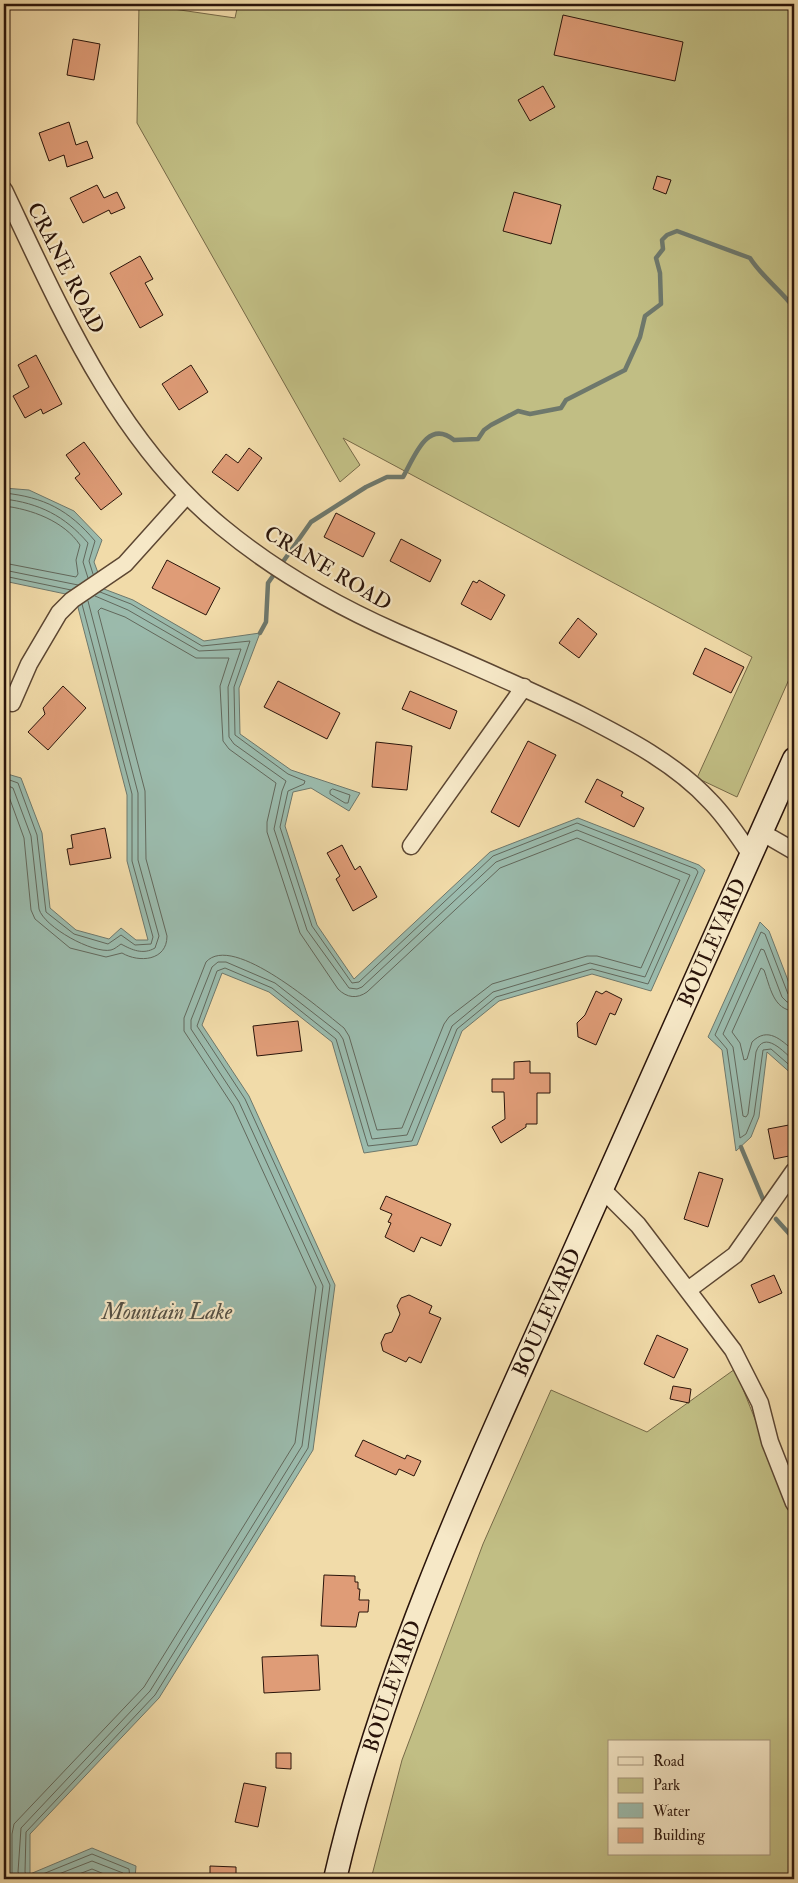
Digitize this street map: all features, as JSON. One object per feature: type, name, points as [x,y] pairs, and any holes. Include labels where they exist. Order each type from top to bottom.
[{"type":"main road","name":"BOULEVARD","points":[[335,1879],[364,1764],[427,1585],[461,1502],[794,759]]},
{"type":"street","name":"CRANE ROAD","points":[[4,190],[38,261],[107,392],[160,467],[187,496],[223,528],[282,570],[325,596],[394,631],[524,687],[604,727],[660,760],[710,800],[734,829],[751,855]]},
{"type":"street","points":[[12,703],[41,641],[59,613],[72,600],[118,570],[187,496]]},
{"type":"street","points":[[411,846],[524,687]]},
{"type":"street","points":[[761,832],[794,851]]},
{"type":"street","points":[[688,1290],[735,1254],[794,1172]]},
{"type":"street","points":[[601,1188],[638,1224],[733,1350],[760,1403],[770,1442],[794,1503]]},
{"type":"green space","points":[[139,4],[235,18],[238,4],[794,4],[794,668],[737,797],[697,778],[752,657],[343,438],[360,465],[340,482],[137,123]]},
{"type":"green space","points":[[735,1369],[794,1517],[794,1879],[472,1879],[466,1874],[460,1879],[371,1879],[402,1760],[483,1544],[551,1390],[647,1432]]},
{"type":"water","name":"Mountain Lake","points":[[4,488],[29,490],[74,511],[102,540],[94,562],[104,589],[133,600],[204,641],[260,633],[239,688],[240,734],[291,770],[360,793],[349,811],[311,788],[293,792],[285,826],[317,925],[354,979],[490,852],[578,818],[699,865],[705,870],[651,991],[592,974],[499,1001],[462,1031],[417,1145],[364,1153],[332,1042],[269,992],[222,973],[202,1025],[249,1096],[335,1285],[313,1450],[159,1698],[30,1834],[30,1874],[92,1848],[136,1866],[135,1879],[4,1879],[4,773],[21,778],[42,833],[50,908],[76,930],[109,939],[121,928],[136,940],[148,940],[127,861],[127,795],[75,596],[4,581]]},
{"type":"water","points":[[760,922],[769,931],[794,996],[794,1076],[767,1052],[759,1117],[751,1137],[736,1151],[722,1050],[708,1037]]},
{"type":"building","points":[[563,15],[683,42],[675,81],[554,55]]},
{"type":"building","points":[[73,39],[100,44],[94,80],[67,75]]},
{"type":"building","points":[[543,86],[555,107],[530,121],[518,100]]},
{"type":"building","points":[[69,122],[76,145],[87,141],[93,158],[67,167],[64,155],[49,161],[39,133]]},
{"type":"building","points":[[657,176],[671,180],[666,194],[653,189]]},
{"type":"building","points":[[97,185],[104,198],[117,192],[125,208],[111,214],[109,210],[83,223],[70,198]]},
{"type":"building","points":[[514,192],[561,205],[551,244],[503,231]]},
{"type":"building","points":[[140,256],[153,279],[145,283],[163,315],[140,328],[110,273]]},
{"type":"building","points":[[36,355],[62,404],[43,414],[41,409],[25,418],[13,396],[29,387],[18,365]]},
{"type":"building","points":[[191,365],[208,392],[179,410],[162,384]]},
{"type":"building","points":[[84,442],[122,494],[101,510],[75,478],[80,474],[66,455]]},
{"type":"building","points":[[249,448],[262,458],[238,491],[212,472],[226,454],[238,463]]},
{"type":"building","points":[[336,513],[375,533],[363,557],[324,537]]},
{"type":"building","points":[[401,539],[441,560],[430,582],[390,561]]},
{"type":"building","points":[[167,560],[220,588],[206,615],[152,588]]},
{"type":"building","points":[[479,580],[505,595],[491,620],[461,604],[473,581],[477,583]]},
{"type":"building","points":[[578,618],[597,634],[579,658],[559,643]]},
{"type":"building","points":[[705,648],[744,667],[731,693],[693,674]]},
{"type":"building","points":[[278,681],[340,713],[327,739],[264,707]]},
{"type":"building","points":[[63,686],[86,708],[48,750],[28,732],[45,714],[43,708]]},
{"type":"building","points":[[410,691],[457,711],[450,729],[402,709]]},
{"type":"building","points":[[528,741],[556,755],[519,827],[491,812]]},
{"type":"building","points":[[376,742],[412,746],[407,790],[372,787]]},
{"type":"building","points":[[597,779],[623,792],[621,796],[644,808],[634,827],[585,802]]},
{"type":"building","points":[[105,828],[111,858],[70,865],[67,849],[73,848],[71,835]]},
{"type":"building","points":[[342,845],[355,870],[360,866],[377,897],[353,911],[336,879],[340,876],[327,853]]},
{"type":"building","points":[[596,991],[602,994],[606,991],[622,999],[615,1015],[610,1013],[596,1045],[578,1037],[577,1023],[585,1015]]},
{"type":"building","points":[[298,1021],[302,1051],[257,1056],[253,1026]]},
{"type":"building","points":[[530,1061],[530,1073],[550,1073],[550,1093],[537,1093],[537,1124],[526,1124],[526,1127],[501,1143],[492,1127],[505,1119],[504,1092],[492,1092],[492,1079],[514,1079],[514,1062]]},
{"type":"building","points":[[794,1124],[794,1155],[774,1159],[768,1129]]},
{"type":"building","points":[[699,1172],[723,1179],[708,1227],[684,1219]]},
{"type":"building","points":[[386,1196],[451,1224],[441,1246],[421,1237],[414,1252],[385,1237],[391,1223],[388,1222],[392,1214],[380,1209]]},
{"type":"building","points":[[774,1275],[782,1293],[759,1303],[751,1285]]},
{"type":"building","points":[[409,1295],[432,1306],[429,1313],[441,1318],[421,1363],[409,1357],[406,1362],[383,1351],[381,1343],[385,1334],[392,1332],[400,1314],[397,1306],[401,1298]]},
{"type":"building","points":[[657,1335],[688,1349],[674,1378],[644,1364]]},
{"type":"building","points":[[673,1386],[691,1389],[689,1403],[670,1399]]},
{"type":"building","points":[[363,1440],[405,1459],[407,1455],[421,1461],[414,1476],[399,1469],[396,1475],[355,1456]]},
{"type":"building","points":[[324,1575],[355,1576],[355,1582],[358,1582],[358,1589],[360,1589],[359,1600],[369,1600],[368,1612],[359,1612],[356,1627],[321,1626]]},
{"type":"building","points":[[318,1655],[320,1690],[264,1693],[262,1657]]},
{"type":"building","points":[[276,1753],[291,1753],[291,1769],[276,1768]]},
{"type":"building","points":[[244,1783],[266,1787],[258,1827],[235,1822]]},
{"type":"building","points":[[210,1866],[236,1867],[236,1879],[210,1879]]},
{"type":"waterway","points":[[260,633],[266,622],[268,583],[311,522],[366,487],[387,477],[403,477],[422,443],[429,437],[436,434],[445,434],[454,440],[478,439],[484,430],[491,425],[518,411],[530,414],[561,408],[566,400],[625,370],[640,337],[645,316],[661,304],[660,273],[656,258],[663,249],[662,240],[667,235],[677,231],[750,258],[794,308]]},
{"type":"waterway","points":[[741,1147],[765,1204]]},
{"type":"waterway","points":[[776,1219],[794,1239]]}]
